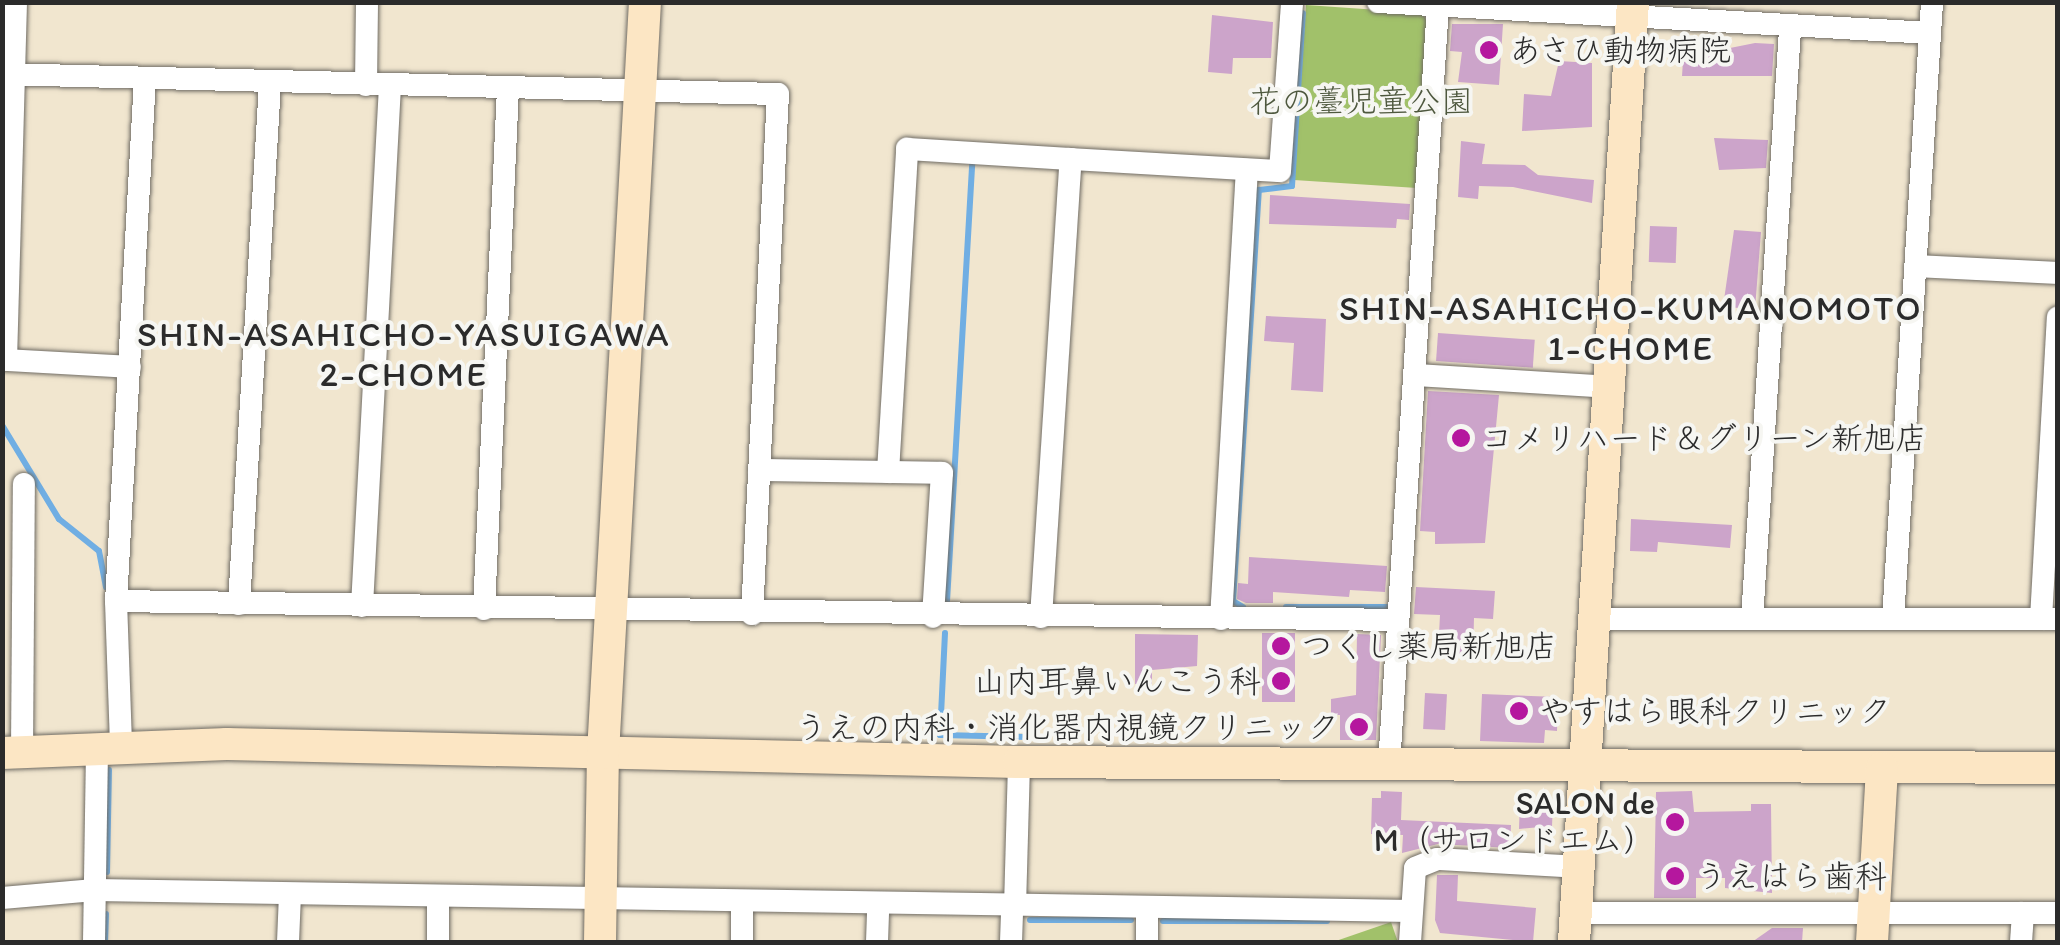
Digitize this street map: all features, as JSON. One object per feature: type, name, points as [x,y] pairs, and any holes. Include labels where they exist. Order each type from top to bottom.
[{"type":"street","points":[[16,2],[8,74],[6,360],[130,367]]},
{"type":"street","points":[[366,85],[367,2]]},
{"type":"street","points":[[600,942],[604,753],[645,2]]},
{"type":"street","points":[[888,472],[907,148],[1280,171],[1292,2]]},
{"type":"street","points":[[1378,2],[1633,11],[1790,28],[1930,33]]},
{"type":"street","points":[[1892,619],[1932,2]]},
{"type":"street","points":[[1390,765],[1438,6]]},
{"type":"street","points":[[1633,11],[1576,928],[1873,928],[2058,913]]},
{"type":"street","points":[[1752,619],[1790,28]]},
{"type":"street","points":[[8,74],[778,94],[752,614]]},
{"type":"street","points":[[94,942],[109,747],[146,78]]},
{"type":"street","points":[[240,604],[270,83]]},
{"type":"street","points":[[362,606],[390,86]]},
{"type":"street","points":[[484,609],[508,89]]},
{"type":"street","points":[[1041,618],[1071,159]]},
{"type":"street","points":[[1221,618],[1247,170]]},
{"type":"street","points":[[1916,266],[2058,273]]},
{"type":"street","points":[[1594,619],[2049,619],[2058,317]]},
{"type":"street","points":[[1415,376],[1609,387]]},
{"type":"street","points":[[759,470],[942,473],[933,617]]},
{"type":"street","points":[[24,484],[12,656],[12,752],[109,747],[1019,762],[2058,768]]},
{"type":"street","points":[[116,601],[933,617],[1398,620]]},
{"type":"street","points":[[1012,942],[1019,762]]},
{"type":"street","points":[[1873,928],[1882,768]]},
{"type":"street","points":[[1410,942],[1414,868],[1437,859],[1579,867]]},
{"type":"street","points":[[2,898],[95,890],[1412,912]]},
{"type":"street","points":[[288,942],[290,895]]},
{"type":"street","points":[[438,898],[438,942]]},
{"type":"street","points":[[742,903],[742,942]]},
{"type":"street","points":[[877,942],[878,905]]},
{"type":"street","points":[[1147,910],[1147,942]]},
{"type":"street","points":[[2021,942],[2023,913]]},
{"type":"green space","name":"花の薹児童公園","points":[[1306,5],[1422,13],[1428,23],[1417,188],[1294,180]]},
{"type":"green space","points":[[1391,922],[1397,942],[1333,942]]},
{"type":"building","points":[[1212,15],[1273,22],[1271,58],[1233,58],[1232,74],[1208,72]]},
{"type":"building","name":"あさひ動物病院","points":[[1452,24],[1503,24],[1499,85],[1458,82],[1462,52],[1450,51]]},
{"type":"building","points":[[1774,44],[1772,76],[1682,76],[1684,46],[1725,49]]},
{"type":"building","points":[[1559,61],[1592,63],[1592,127],[1522,131],[1524,94],[1551,96]]},
{"type":"building","points":[[1714,138],[1768,140],[1766,168],[1719,170]]},
{"type":"building","points":[[1461,141],[1485,144],[1482,164],[1525,165],[1538,175],[1594,180],[1592,203],[1513,187],[1479,186],[1478,199],[1458,197]]},
{"type":"building","points":[[1270,195],[1410,204],[1409,220],[1397,219],[1396,228],[1269,224]]},
{"type":"building","points":[[1650,226],[1677,227],[1676,263],[1649,262]]},
{"type":"building","points":[[1734,230],[1761,232],[1755,309],[1723,307]]},
{"type":"building","points":[[1266,316],[1326,319],[1323,392],[1291,390],[1294,343],[1264,341]]},
{"type":"building","points":[[1438,333],[1535,340],[1533,368],[1436,361]]},
{"type":"building","name":"コメリハード＆グリーン新旭店","points":[[1428,391],[1499,395],[1485,543],[1435,544],[1435,532],[1420,531]]},
{"type":"building","points":[[1631,519],[1732,525],[1730,548],[1658,542],[1657,552],[1630,551]]},
{"type":"building","points":[[1249,557],[1387,566],[1385,592],[1350,590],[1349,597],[1273,592],[1273,603],[1246,603],[1237,599],[1238,583],[1248,584]]},
{"type":"building","points":[[1416,587],[1495,591],[1493,619],[1474,618],[1473,655],[1438,653],[1440,615],[1414,614]]},
{"type":"building","points":[[1262,633],[1295,633],[1295,702],[1262,702]]},
{"type":"building","points":[[1135,634],[1198,635],[1197,666],[1152,670],[1152,684],[1135,684]]},
{"type":"building","points":[[1357,634],[1381,635],[1376,740],[1340,740],[1340,715],[1331,715],[1331,699],[1356,695]]},
{"type":"building","points":[[1425,693],[1447,694],[1445,730],[1423,729]]},
{"type":"building","name":"やすはら眼科クリニック","points":[[1482,694],[1558,697],[1557,731],[1545,730],[1544,743],[1480,741]]},
{"type":"building","points":[[1381,791],[1402,792],[1401,820],[1511,825],[1510,848],[1438,844],[1402,853],[1403,835],[1371,834],[1372,798],[1381,798]]},
{"type":"building","points":[[1692,791],[1694,812],[1751,811],[1751,804],[1771,804],[1772,893],[1725,888],[1725,878],[1696,878],[1696,898],[1654,898],[1656,792]]},
{"type":"building","points":[[1520,801],[1553,803],[1552,826],[1519,829]]},
{"type":"building","points":[[1437,875],[1458,875],[1457,901],[1536,908],[1533,942],[1440,933],[1435,920]]},
{"type":"building","points":[[1772,928],[1803,928],[1802,942],[1752,942]]},
{"type":"waterway","points":[[1243,607],[1233,601],[1259,190],[1292,186],[1303,13]]},
{"type":"waterway","points":[[947,601],[972,163]]},
{"type":"waterway","points":[[2,425],[59,519],[99,551],[106,587]]},
{"type":"waterway","points":[[1286,607],[1388,607]]},
{"type":"waterway","points":[[945,633],[940,735],[1028,737]]},
{"type":"waterway","points":[[107,872],[109,770]]},
{"type":"waterway","points":[[105,942],[106,914]]},
{"type":"waterway","points":[[1030,920],[1131,920]]},
{"type":"waterway","points":[[1163,921],[1327,921]]},
{"type":"place","name":"あさひ動物病院","points":[[1489,50]]},
{"type":"place","name":"コメリハード＆グリーン新旭店","points":[[1461,438]]},
{"type":"place","name":"つくし薬局新旭店","points":[[1281,646]]},
{"type":"place","name":"山内耳鼻いんこう科","points":[[1281,681]]},
{"type":"place","name":"やすはら眼科クリニック","points":[[1519,711]]},
{"type":"place","name":"うえの内科・消化器内視鏡クリニック","points":[[1359,727]]},
{"type":"place","name":"SALON de M（サロンドエム）","points":[[1675,822]]},
{"type":"place","name":"うえはら歯科","points":[[1675,876]]},
{"type":"district","name":"SHIN-ASAHICHO-KUMANOMOTO 1-CHOME","points":[[1631,328]]},
{"type":"district","name":"SHIN-ASAHICHO-YASUIGAWA 2-CHOME","points":[[404,354]]}]
